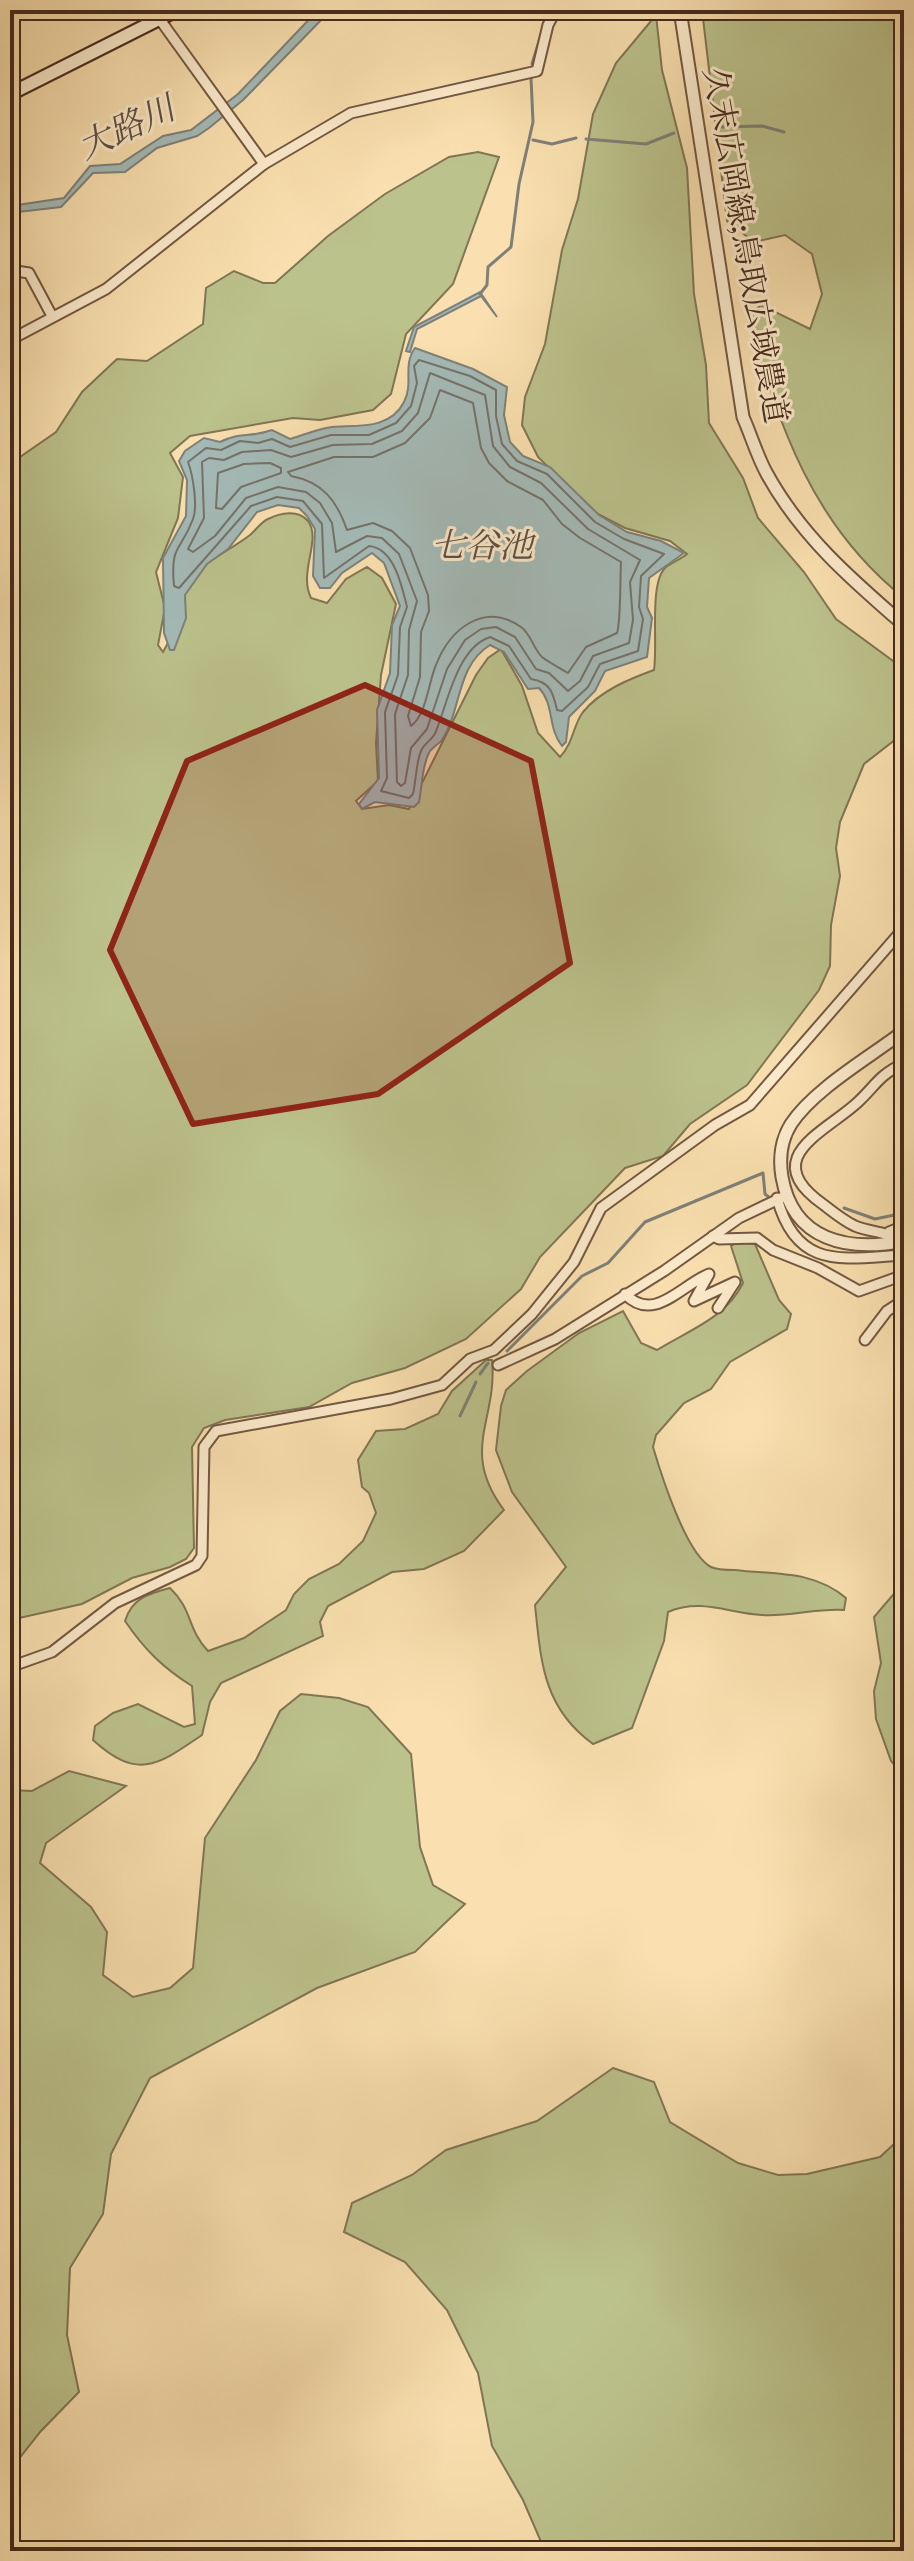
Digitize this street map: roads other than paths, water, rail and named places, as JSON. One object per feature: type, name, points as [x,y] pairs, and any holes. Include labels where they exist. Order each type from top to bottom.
[{"type":"main road","points":[[10,94],[155,15],[177,10]]},
{"type":"street","points":[[10,340],[106,289],[264,164],[360,110],[537,71],[548,25],[556,10]]},
{"type":"street","name":"久末広岡線;鳥取広域農道","points":[[680,10],[743,417],[766,473],[821,551],[904,625]]},
{"type":"street","points":[[155,15],[264,164]]},
{"type":"street","points":[[10,270],[29,273],[52,316]]},
{"type":"street","points":[[10,1667],[52,1652],[115,1603],[196,1565],[202,1556],[204,1447],[216,1431],[391,1399],[442,1385],[470,1359],[503,1343],[574,1262],[601,1208],[715,1125],[750,1105],[904,928]]},
{"type":"street","points":[[904,1031],[822,1093],[792,1123],[782,1143],[781,1197],[791,1232],[815,1252],[855,1260],[904,1256]]},
{"type":"street","points":[[902,1241],[889,1232],[855,1226],[820,1203],[797,1177],[797,1162],[806,1140],[858,1102],[881,1074],[904,1063]]},
{"type":"street","points":[[498,1365],[555,1339],[713,1236],[781,1197]]},
{"type":"street","points":[[781,1197],[792,1211],[827,1238],[851,1245],[902,1241]]},
{"type":"street","points":[[889,1232],[904,1226]]},
{"type":"street","points":[[713,1236],[719,1239],[757,1238],[773,1250],[818,1268],[859,1291],[903,1278],[898,1266],[904,1256]]},
{"type":"street","points":[[625,1294],[639,1305],[653,1306],[709,1274],[694,1301],[735,1282],[718,1308]]},
{"type":"street","points":[[865,1340],[887,1311],[904,1300]]},
{"type":"water","points":[[318,10],[331,10],[243,100],[197,136],[157,148],[125,172],[93,173],[61,207],[10,213],[10,206],[64,198],[90,166],[120,164],[163,136],[191,130],[238,94]]},
{"type":"water","points":[[480,292],[497,317],[481,296],[417,329],[410,352],[406,351],[414,327]]},
{"type":"water","name":"七谷池","points":[[415,348],[473,369],[507,387],[504,415],[510,442],[523,456],[550,467],[599,515],[627,532],[661,541],[684,553],[649,578],[647,607],[652,618],[647,657],[605,671],[595,691],[569,717],[566,742],[562,746],[554,731],[544,695],[539,688],[528,689],[504,652],[490,645],[471,664],[448,728],[427,758],[419,802],[414,807],[375,802],[362,809],[359,804],[379,778],[377,710],[390,673],[392,625],[400,606],[384,563],[372,553],[342,573],[330,588],[320,588],[313,576],[315,529],[307,516],[299,508],[278,505],[257,512],[228,549],[207,564],[185,595],[186,618],[174,650],[170,650],[164,633],[163,558],[186,516],[187,480],[179,461],[185,451],[204,438],[220,442],[272,430],[290,439],[327,428],[382,422],[398,411],[404,402],[409,361]]},
{"type":"waterway","points":[[532,64],[544,25]]},
{"type":"waterway","points":[[480,294],[487,285],[488,267],[511,247],[519,184],[533,122],[531,78]]},
{"type":"waterway","points":[[717,127],[762,126],[784,132]]},
{"type":"waterway","points":[[586,139],[646,144],[674,133]]},
{"type":"waterway","points":[[533,140],[552,144],[576,138]]},
{"type":"waterway","points":[[507,1351],[582,1276],[608,1263],[645,1222],[763,1173],[765,1194],[770,1198]]},
{"type":"waterway","points":[[844,1208],[875,1219],[904,1213]]},
{"type":"waterway","points":[[480,1374],[488,1363]]},
{"type":"waterway","points":[[460,1416],[476,1382]]},
{"type":"water label","name":"大路川","points":[[126,127]]}]
